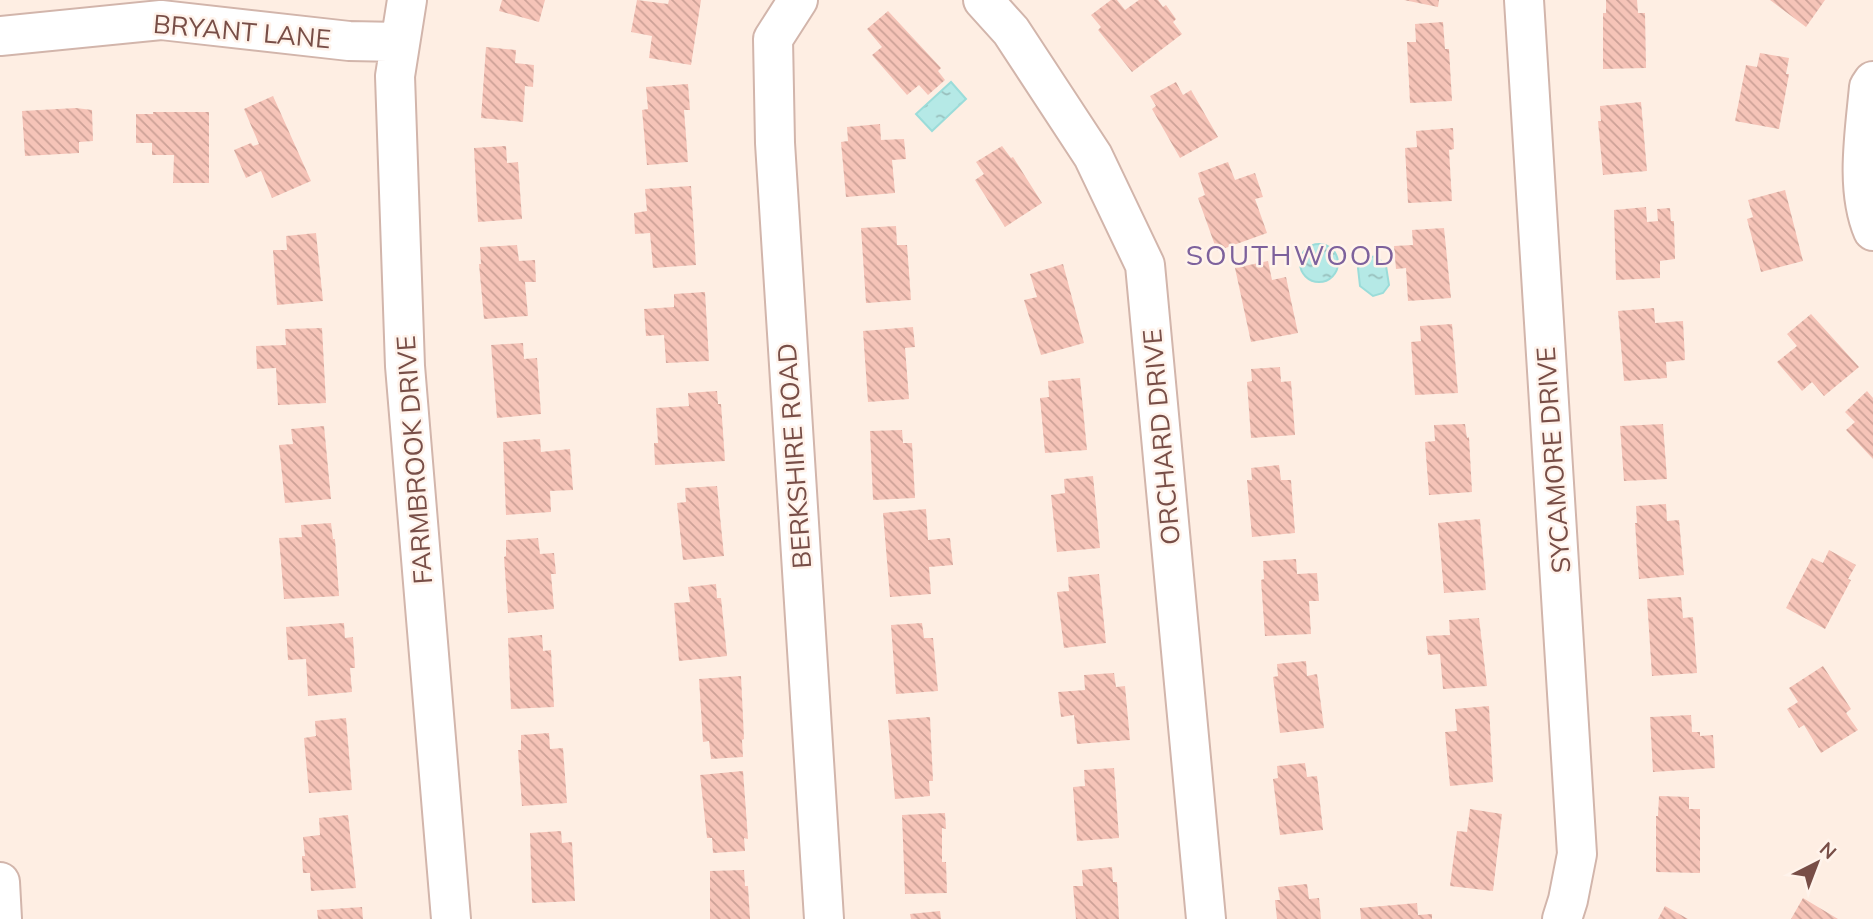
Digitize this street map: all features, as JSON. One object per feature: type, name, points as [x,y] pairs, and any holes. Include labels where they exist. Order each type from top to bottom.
[{"type":"street","name":"FARMBROOK DRIVE","points":[[407,0],[395,76],[405,366],[451,919]]},
{"type":"street","name":"BERKSHIRE ROAD","points":[[798,0],[772,39],[775,143],[824,919]]},
{"type":"street","name":"ORCHARD DRIVE","points":[[983,0],[1012,31],[1093,156],[1145,264],[1206,919]]},
{"type":"street","name":"SYCAMORE DRIVE","points":[[1524,0],[1577,854],[1562,919]]},
{"type":"street","name":"BRYANT LANE","points":[[0,36],[161,20],[349,41],[400,42]]},
{"type":"street","points":[[1873,81],[1869,87],[1863,155],[1866,215],[1873,231]]},
{"type":"street","points":[[0,881],[2,919]]},
{"type":"water","points":[[951,82],[966,99],[932,131],[916,114]]},
{"type":"water","points":[[1319,244],[1332,250],[1338,263],[1332,276],[1319,282],[1306,276],[1300,263],[1306,250]]},
{"type":"water","points":[[1376,256],[1386,266],[1389,285],[1383,293],[1373,296],[1360,286],[1358,268],[1366,258]]},
{"type":"building","points":[[502,0],[545,0],[539,22],[499,11]]},
{"type":"building","points":[[637,0],[668,4],[669,0],[701,0],[691,65],[649,58],[652,36],[631,32]]},
{"type":"building","points":[[1111,0],[1117,0],[1125,10],[1139,0],[1158,0],[1163,7],[1166,5],[1176,19],[1173,22],[1182,34],[1132,72],[1098,30],[1101,27],[1091,15]]},
{"type":"building","points":[[1404,0],[1439,0],[1438,7]]},
{"type":"building","points":[[1606,0],[1637,0],[1638,13],[1645,13],[1646,68],[1603,69],[1603,13],[1606,13]]},
{"type":"building","points":[[1770,0],[1825,0],[1806,27]]},
{"type":"building","points":[[888,11],[941,68],[938,71],[945,80],[928,95],[919,85],[907,95],[872,55],[882,47],[867,29]]},
{"type":"building","points":[[1443,22],[1445,49],[1449,49],[1452,101],[1410,103],[1407,42],[1416,42],[1415,24]]},
{"type":"building","points":[[486,47],[516,50],[515,63],[534,65],[533,87],[525,86],[523,122],[481,118]]},
{"type":"building","points":[[1760,53],[1789,58],[1786,74],[1789,74],[1779,129],[1735,121],[1746,65],[1757,67]]},
{"type":"building","points":[[1176,82],[1183,95],[1191,90],[1218,137],[1180,158],[1152,109],[1156,106],[1150,96]]},
{"type":"building","points":[[688,84],[690,110],[684,110],[688,162],[647,165],[642,110],[648,109],[646,87]]},
{"type":"building","points":[[273,96],[311,181],[272,198],[261,171],[246,178],[234,150],[251,143],[253,146],[259,144],[244,109]]},
{"type":"building","points":[[1641,102],[1647,171],[1603,175],[1598,121],[1601,121],[1600,106]]},
{"type":"building","points":[[76,108],[92,110],[93,141],[79,142],[79,153],[25,156],[22,111]]},
{"type":"building","points":[[209,112],[209,183],[173,183],[174,155],[152,155],[152,143],[136,143],[136,114]]},
{"type":"building","points":[[880,124],[881,140],[904,139],[906,159],[892,160],[895,193],[846,197],[841,142],[848,141],[847,127]]},
{"type":"building","points":[[1453,128],[1454,149],[1449,150],[1452,201],[1408,203],[1405,148],[1417,147],[1416,131]]},
{"type":"building","points":[[506,146],[507,163],[518,162],[522,219],[478,222],[474,148]]},
{"type":"building","points":[[1002,146],[1011,158],[1013,157],[1042,203],[1005,227],[975,180],[984,174],[976,162]]},
{"type":"building","points":[[1228,162],[1235,180],[1255,173],[1263,197],[1255,199],[1267,233],[1217,251],[1198,198],[1205,195],[1198,173]]},
{"type":"building","points":[[691,186],[696,265],[653,268],[650,233],[635,234],[634,213],[647,211],[645,189]]},
{"type":"building","points":[[1785,190],[1803,261],[1761,272],[1747,219],[1753,217],[1748,200]]},
{"type":"building","points":[[1646,207],[1647,222],[1658,221],[1657,209],[1670,208],[1671,221],[1674,221],[1675,259],[1660,261],[1660,278],[1616,280],[1614,210]]},
{"type":"building","points":[[896,226],[897,245],[907,245],[911,300],[866,303],[861,228]]},
{"type":"building","points":[[1444,228],[1451,298],[1408,301],[1406,268],[1396,269],[1394,246],[1413,245],[1412,230]]},
{"type":"building","points":[[316,233],[323,301],[277,305],[273,250],[287,250],[286,236]]},
{"type":"building","points":[[517,245],[519,261],[535,260],[536,282],[525,282],[528,316],[484,319],[480,247]]},
{"type":"building","points":[[1268,261],[1272,280],[1286,277],[1298,333],[1251,342],[1235,268]]},
{"type":"building","points":[[1063,264],[1084,343],[1041,355],[1024,300],[1037,297],[1030,274]]},
{"type":"building","points":[[705,292],[709,361],[666,363],[664,335],[646,336],[644,309],[674,307],[674,294]]},
{"type":"building","points":[[1654,308],[1655,323],[1683,321],[1685,360],[1666,362],[1667,378],[1624,381],[1618,311]]},
{"type":"building","points":[[1811,314],[1859,367],[1824,396],[1812,382],[1802,391],[1777,362],[1797,346],[1787,334]]},
{"type":"building","points":[[1452,324],[1458,393],[1415,395],[1411,342],[1421,341],[1420,326]]},
{"type":"building","points":[[913,327],[915,347],[905,348],[909,399],[868,402],[863,331]]},
{"type":"building","points":[[322,328],[326,403],[278,405],[276,368],[257,369],[256,346],[286,345],[285,329]]},
{"type":"building","points":[[523,343],[524,359],[537,358],[541,414],[497,418],[491,345]]},
{"type":"building","points":[[1280,367],[1281,382],[1291,381],[1295,435],[1251,438],[1247,382],[1252,381],[1251,369]]},
{"type":"building","points":[[1080,378],[1087,450],[1045,453],[1040,398],[1049,397],[1048,381]]},
{"type":"building","points":[[717,391],[718,404],[721,404],[725,461],[655,465],[654,443],[658,443],[656,408],[689,406],[688,393]]},
{"type":"building","points":[[1867,391],[1873,398],[1873,459],[1846,430],[1855,422],[1845,412]]},
{"type":"building","points":[[1465,424],[1467,438],[1469,437],[1472,492],[1429,495],[1425,442],[1435,441],[1434,425]]},
{"type":"building","points":[[1663,424],[1667,479],[1624,481],[1620,426]]},
{"type":"building","points":[[324,426],[331,499],[285,503],[279,445],[293,444],[291,429]]},
{"type":"building","points":[[902,430],[903,443],[912,443],[915,498],[873,500],[870,431]]},
{"type":"building","points":[[540,439],[541,452],[570,449],[573,490],[550,491],[551,512],[506,515],[503,442]]},
{"type":"building","points":[[1279,465],[1281,480],[1291,480],[1295,533],[1252,537],[1247,480],[1252,480],[1251,468]]},
{"type":"building","points":[[1093,476],[1100,548],[1057,552],[1051,495],[1065,493],[1064,479]]},
{"type":"building","points":[[717,486],[724,556],[683,560],[677,503],[686,502],[685,488]]},
{"type":"building","points":[[1666,504],[1667,521],[1679,520],[1684,575],[1639,579],[1636,506]]},
{"type":"building","points":[[926,509],[928,540],[950,538],[953,565],[929,567],[931,594],[890,597],[883,513]]},
{"type":"building","points":[[1480,519],[1486,590],[1444,593],[1438,523]]},
{"type":"building","points":[[331,523],[335,539],[339,596],[284,599],[279,538],[302,537],[301,525]]},
{"type":"building","points":[[538,538],[540,554],[554,553],[556,574],[551,574],[554,609],[508,613],[504,557],[506,540]]},
{"type":"building","points":[[1829,550],[1856,565],[1825,629],[1786,608],[1812,558],[1823,563]]},
{"type":"building","points":[[1296,559],[1297,574],[1317,573],[1319,601],[1309,601],[1311,634],[1265,636],[1261,580],[1264,579],[1263,561]]},
{"type":"building","points":[[1099,574],[1106,643],[1064,648],[1057,592],[1069,591],[1068,577]]},
{"type":"building","points":[[716,584],[717,598],[721,598],[727,656],[679,661],[674,603],[690,602],[688,587]]},
{"type":"building","points":[[1681,597],[1683,618],[1693,617],[1697,673],[1652,676],[1647,599]]},
{"type":"building","points":[[1479,618],[1487,686],[1443,689],[1440,654],[1428,655],[1426,636],[1450,635],[1449,620]]},
{"type":"building","points":[[344,623],[345,638],[353,637],[355,668],[350,668],[352,692],[308,696],[306,659],[288,660],[286,627]]},
{"type":"building","points":[[922,623],[924,638],[933,638],[938,691],[896,694],[891,625]]},
{"type":"building","points":[[542,635],[543,651],[551,650],[554,707],[511,709],[508,638]]},
{"type":"building","points":[[1306,661],[1307,676],[1317,674],[1324,728],[1280,733],[1273,677],[1278,676],[1277,664]]},
{"type":"building","points":[[1823,666],[1851,709],[1846,713],[1858,730],[1821,753],[1804,725],[1799,728],[1787,709],[1798,702],[1789,688]]},
{"type":"building","points":[[1114,673],[1116,687],[1125,686],[1130,740],[1077,744],[1074,715],[1061,717],[1058,692],[1085,690],[1084,675]]},
{"type":"building","points":[[741,676],[743,757],[711,759],[709,741],[703,742],[699,679]]},
{"type":"building","points":[[1489,706],[1493,782],[1450,786],[1445,732],[1457,731],[1455,709]]},
{"type":"building","points":[[1691,715],[1692,732],[1700,732],[1700,736],[1713,735],[1715,768],[1653,772],[1650,717]]},
{"type":"building","points":[[930,717],[933,781],[929,781],[930,796],[895,799],[888,720]]},
{"type":"building","points":[[346,718],[352,790],[309,793],[304,738],[316,736],[315,721]]},
{"type":"building","points":[[549,733],[550,749],[563,748],[567,803],[522,806],[518,750],[521,750],[521,735]]},
{"type":"building","points":[[1305,763],[1307,777],[1317,776],[1323,830],[1280,835],[1273,779],[1278,778],[1277,766]]},
{"type":"building","points":[[1114,768],[1119,838],[1077,841],[1073,787],[1085,786],[1084,770]]},
{"type":"building","points":[[743,771],[748,839],[744,838],[745,851],[713,853],[712,838],[707,838],[700,775]]},
{"type":"building","points":[[1659,796],[1689,797],[1689,809],[1700,809],[1700,873],[1656,872],[1656,816]]},
{"type":"building","points":[[1470,809],[1502,814],[1493,891],[1450,886],[1457,831],[1467,832]]},
{"type":"building","points":[[945,813],[942,862],[946,862],[947,893],[905,894],[902,815]]},
{"type":"building","points":[[348,815],[356,888],[311,891],[310,873],[303,873],[303,837],[320,835],[319,818]]},
{"type":"building","points":[[561,831],[562,843],[572,842],[575,901],[532,903],[530,833]]},
{"type":"building","points":[[1112,867],[1113,882],[1117,882],[1119,919],[1076,919],[1073,886],[1083,886],[1082,870]]},
{"type":"building","points":[[744,870],[750,919],[710,919],[710,871]]},
{"type":"building","points":[[1307,884],[1309,899],[1319,898],[1321,919],[1277,919],[1275,900],[1280,900],[1278,887]]},
{"type":"building","points":[[1803,898],[1838,919],[1791,919]]},
{"type":"building","points":[[1417,903],[1418,915],[1432,914],[1432,919],[1361,919],[1360,908]]},
{"type":"building","points":[[1665,906],[1688,919],[1658,919]]},
{"type":"building","points":[[362,907],[363,919],[318,919],[317,910]]},
{"type":"building","points":[[940,911],[941,919],[911,919],[910,914]]},
{"type":"district","name":"SOUTHWOOD","points":[[1291,254]]}]
